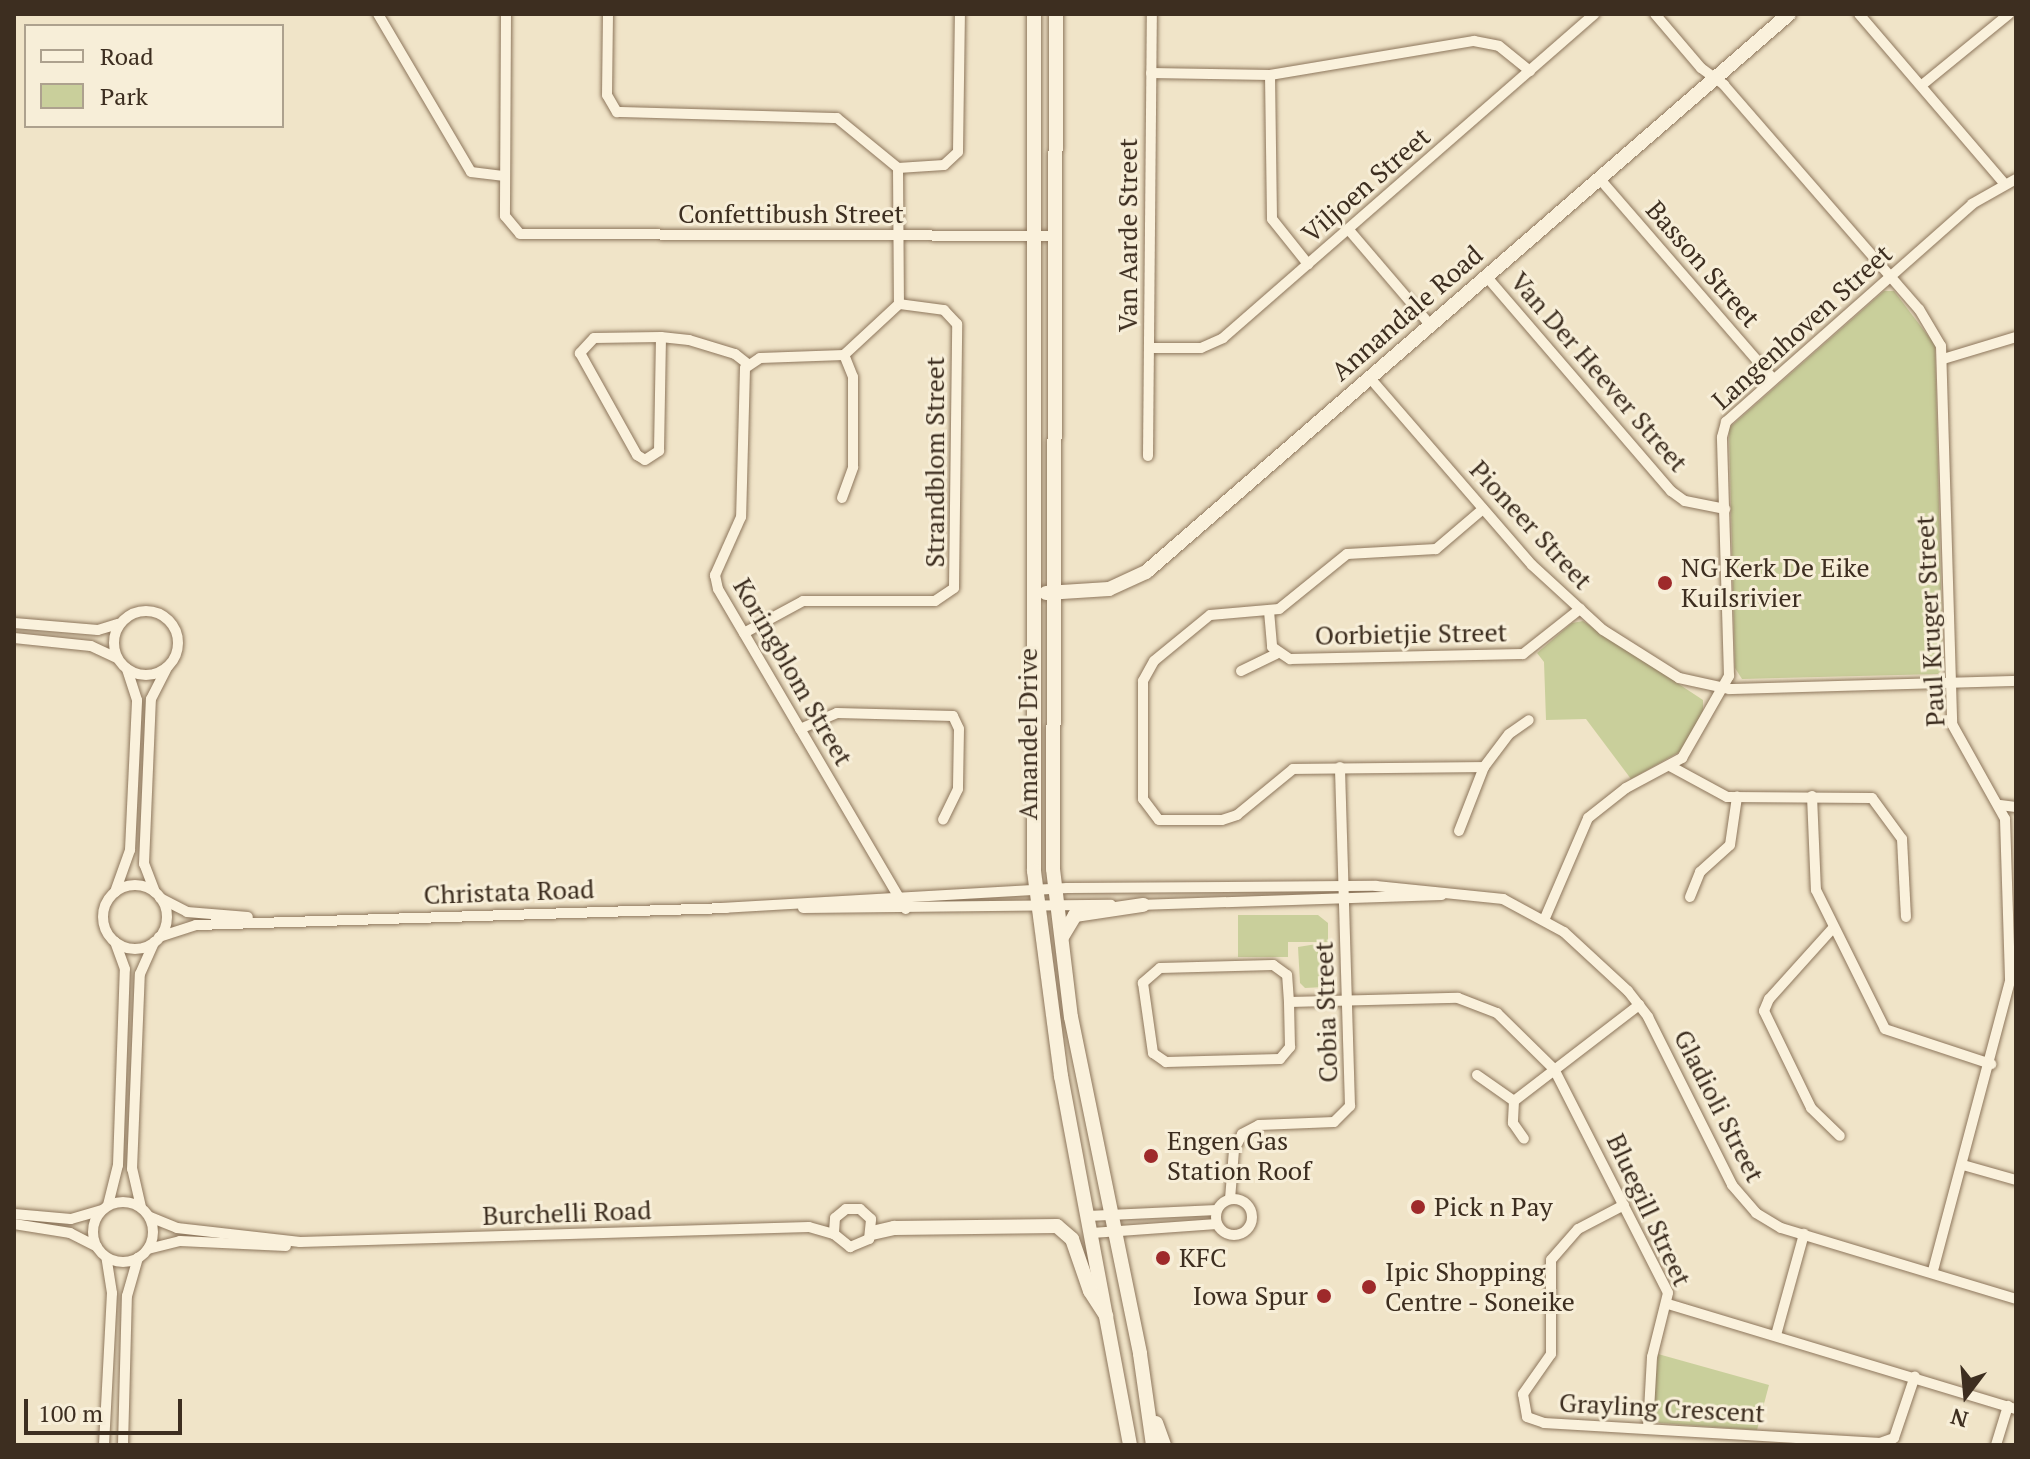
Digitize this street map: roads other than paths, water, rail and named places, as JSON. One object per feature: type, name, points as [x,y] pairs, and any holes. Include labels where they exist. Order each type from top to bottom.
[{"type":"street","points":[[378,14],[471,172],[505,176],[506,14]]},
{"type":"street","points":[[608,14],[607,95],[613,109],[627,115],[837,118],[898,168],[944,165],[956,157],[960,14]]},
{"type":"street","name":"Amandel Drive","points":[[1034,14],[1032,593],[1037,898],[1050,1008],[1130,1445]]},
{"type":"street","name":"Amandel Drive","points":[[1056,14],[1053,593],[1056,897],[1060,941],[1112,1230],[1150,1412],[1153,1445]]},
{"type":"street","name":"Van Aarde Street","points":[[1148,456],[1152,14]]},
{"type":"street","name":"Viljoen Street","points":[[1149,348],[1187,350],[1212,345],[1349,230],[1595,14]]},
{"type":"street","name":"Paul Kruger Street","points":[[1655,14],[1934,328],[1943,359],[1954,731],[2000,805],[2008,842],[2010,988],[1933,1271]]},
{"type":"street","points":[[1859,14],[2003,182]]},
{"type":"street","points":[[1922,85],[2009,14]]},
{"type":"street","name":"Annandale Road","points":[[1032,593],[1109,589],[1139,577],[1783,16]]},
{"type":"street","points":[[1151,73],[1270,75],[1474,41],[1499,46],[1530,71]]},
{"type":"street","points":[[1270,75],[1272,219],[1308,264]]},
{"type":"street","points":[[661,337],[659,451],[645,460],[637,455],[584,365],[581,350],[594,338],[661,337],[700,343],[735,354],[748,364],[760,358],[844,355],[899,304],[898,168]]},
{"type":"street","name":"Confettibush Street","points":[[505,176],[507,221],[528,235],[1054,236]]},
{"type":"street","name":"Basson Street","points":[[1599,178],[1773,379]]},
{"type":"street","name":"Langenhoven Street","points":[[1545,918],[1588,818],[1632,784],[1670,766],[1692,746],[1729,676],[1724,426],[1889,276],[2003,182],[2016,179]]},
{"type":"street","points":[[1349,230],[1430,325]]},
{"type":"street","name":"Van Der Heever Street","points":[[1486,276],[1671,491],[1685,501],[1725,509]]},
{"type":"street","name":"Strandblom Street","points":[[744,633],[803,601],[935,601],[954,588],[957,324],[944,310],[899,304]]},
{"type":"street","points":[[1943,359],[2016,337]]},
{"type":"street","points":[[842,498],[853,471],[853,377],[844,355]]},
{"type":"street","name":"Koringblom Street","points":[[748,364],[742,378],[741,517],[715,575],[744,633],[906,909]]},
{"type":"street","name":"Pioneer Street","points":[[1370,378],[1525,558],[1580,609],[1665,671],[1720,688],[2016,681]]},
{"type":"street","points":[[1483,509],[1432,551],[1343,556],[1284,606],[1269,611],[1206,617],[1146,670],[1144,805],[1165,821],[1227,819],[1287,771],[1340,767],[1484,767]]},
{"type":"street","name":"Oorbietjie Street","points":[[1241,671],[1276,654],[1290,659],[1523,654],[1580,609]]},
{"type":"street","points":[[14,623],[98,630],[120,623],[141,611],[157,613],[170,622],[178,645],[151,699],[144,864],[167,918],[140,974],[132,1169],[141,1207],[150,1217],[154,1230],[148,1249],[138,1258],[125,1262],[106,1257]]},
{"type":"street","name":"Oorbietjie Street","points":[[1269,611],[1276,654]]},
{"type":"street","points":[[118,659],[114,638],[120,623]]},
{"type":"street","points":[[14,638],[91,646],[118,659],[127,669],[137,700],[130,850],[102,917],[125,971],[118,1165],[105,1207],[93,1227],[97,1247]]},
{"type":"street","points":[[127,669],[151,674],[167,667]]},
{"type":"street","points":[[800,729],[837,713],[953,716],[959,729],[958,789],[943,820]]},
{"type":"street","points":[[1459,831],[1484,767],[1509,734],[1529,720]]},
{"type":"street","points":[[1670,766],[1715,794],[1737,797],[1864,795],[1884,809],[1904,843],[1906,917]]},
{"type":"street","name":"Cobia Street","points":[[1235,1199],[1235,1145],[1246,1131],[1266,1124],[1334,1122],[1349,1110],[1349,1001],[1340,767]]},
{"type":"street","points":[[1812,796],[1814,880],[1833,928],[1889,1032],[1991,1064]]},
{"type":"street","points":[[1690,897],[1702,869],[1730,845],[1737,797]]},
{"type":"street","points":[[2000,805],[2016,807]]},
{"type":"street","points":[[115,892],[135,885],[158,895]]},
{"type":"street","name":"Gladioli Street","points":[[1056,897],[1343,887],[1503,899],[1545,918],[1639,1005],[1737,1193],[1764,1219],[2016,1299]]},
{"type":"street","name":"Gladioli Street","points":[[1056,897],[1143,905],[1464,894]]},
{"type":"street","name":"Christata Road","points":[[158,895],[195,913],[298,921]]},
{"type":"street","points":[[897,896],[1037,898]]},
{"type":"street","name":"Christata Road","points":[[721,908],[897,896]]},
{"type":"street","points":[[906,909],[1056,897]]},
{"type":"street","points":[[1060,941],[1075,915],[1143,905]]},
{"type":"street","name":"Christata Road","points":[[157,940],[188,926],[298,921],[721,908],[906,909]]},
{"type":"street","points":[[1833,928],[1769,999],[1764,1011],[1811,1108],[1840,1136]]},
{"type":"street","points":[[115,942],[135,949],[157,940]]},
{"type":"street","points":[[1273,965],[1287,975],[1289,1002],[1290,1047],[1280,1059],[1173,1063],[1153,1053],[1143,983],[1160,968],[1273,965]]},
{"type":"street","name":"Bluegill Street","points":[[1289,1002],[1458,998],[1479,1003],[1504,1019],[1554,1069],[1668,1293],[1668,1304],[1915,1376],[2012,1408],[1996,1445]]},
{"type":"street","points":[[1524,1139],[1513,1123],[1514,1101],[1639,1005]]},
{"type":"street","points":[[1477,1075],[1514,1101]]},
{"type":"street","points":[[1963,1165],[2016,1180]]},
{"type":"street","points":[[1088,1216],[1217,1210],[1235,1199],[1252,1213],[1248,1229],[1232,1235],[1217,1224],[1092,1233]]},
{"type":"street","points":[[14,1214],[71,1219],[121,1201],[141,1207]]},
{"type":"street","name":"Grayling Crescent","points":[[1624,1205],[1578,1229],[1554,1254],[1549,1275],[1551,1354],[1527,1385],[1523,1410],[1537,1422],[1887,1442],[1896,1433],[1915,1376]]},
{"type":"street","points":[[809,1227],[835,1218],[846,1209],[860,1209],[871,1219],[872,1233],[1057,1226],[1072,1239],[1090,1291],[1108,1320]]},
{"type":"street","points":[[1217,1210],[1217,1224]]},
{"type":"street","name":"Burchelli Road","points":[[150,1217],[177,1228],[300,1242],[809,1227],[834,1234],[843,1245],[857,1247],[872,1233]]},
{"type":"street","points":[[834,1234],[835,1218]]},
{"type":"street","points":[[14,1224],[70,1233],[97,1247],[106,1257],[112,1293],[104,1445]]},
{"type":"street","points":[[1776,1335],[1804,1234]]},
{"type":"street","name":"Burchelli Road","points":[[148,1249],[180,1241],[282,1246],[300,1242]]},
{"type":"street","points":[[123,1445],[127,1296],[138,1258]]},
{"type":"street","points":[[1648,1429],[1652,1357],[1668,1304]]},
{"type":"street","points":[[1150,1412],[1164,1445]]},
{"type":"place","name":"NG Kerk De Eike Kuilsrivier","points":[[1665,583]]},
{"type":"place","name":"Engen Gas Station Roof","points":[[1151,1156]]},
{"type":"place","name":"Pick n Pay","points":[[1418,1207]]},
{"type":"place","name":"KFC","points":[[1163,1258]]},
{"type":"place","name":"Ipic Shopping Centre - Soneike","points":[[1369,1287]]},
{"type":"place","name":"Iowa Spur","points":[[1324,1296]]}]
